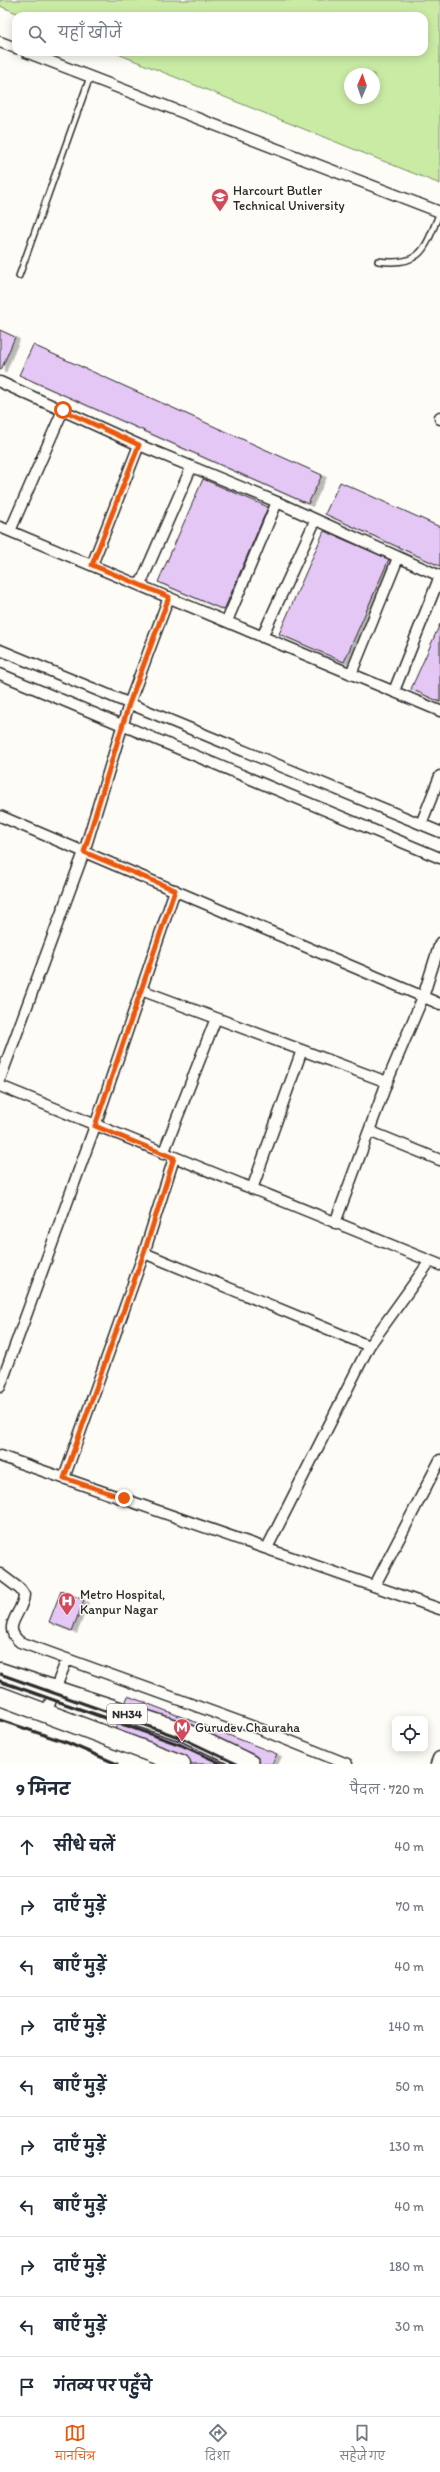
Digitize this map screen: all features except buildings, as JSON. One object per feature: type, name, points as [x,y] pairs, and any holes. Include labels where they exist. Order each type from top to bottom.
[{"type":"highway","name":"NH34","points":[[0,1672],[184,1732],[250,1764]]},
{"type":"highway","name":"NH34","points":[[0,1696],[181,1764]]},
{"type":"main road","points":[[438,1764],[440,1759]]},
{"type":"street","points":[[0,42],[12,46]]},
{"type":"street","points":[[36,56],[440,212]]},
{"type":"street","points":[[0,382],[191,468],[277,502],[315,521],[440,576],[394,691]]},
{"type":"street","points":[[63,410],[5,529],[440,711]]},
{"type":"street","points":[[92,565],[139,445]]},
{"type":"street","points":[[140,585],[191,468]]},
{"type":"street","points":[[227,621],[277,502]]},
{"type":"street","points":[[262,637],[315,521]]},
{"type":"street","points":[[351,674],[398,558]]},
{"type":"street","points":[[0,1079],[84,852],[124,725],[129,704],[169,597]]},
{"type":"street","points":[[0,650],[440,832]]},
{"type":"street","points":[[0,674],[440,858]]},
{"type":"street","points":[[421,824],[440,776]]},
{"type":"street","points":[[0,816],[440,1004]]},
{"type":"street","points":[[0,1387],[95,1126],[175,890]]},
{"type":"street","points":[[335,1223],[387,1082],[423,997],[440,943]]},
{"type":"street","points":[[141,990],[387,1082]]},
{"type":"street","points":[[163,1154],[216,1018]]},
{"type":"street","points":[[252,1190],[302,1050]]},
{"type":"street","points":[[0,1086],[163,1154],[440,1266]]},
{"type":"street","points":[[369,1131],[440,1160]]},
{"type":"street","points":[[64,1478],[144,1253],[174,1158]]},
{"type":"street","points":[[144,1253],[369,1346]]},
{"type":"street","points":[[267,1548],[369,1346],[430,1261]]},
{"type":"street","points":[[0,1456],[376,1585],[440,1609]]},
{"type":"street","points":[[376,1585],[440,1460]]},
{"type":"street","points":[[0,1574],[20,1589],[24,1595],[8,1628],[10,1635],[20,1642],[260,1729],[347,1764]]},
{"type":"street","points":[[46,1713],[67,1659]]},
{"type":"lane","points":[[19,276],[90,77]]},
{"type":"lane","points":[[378,261],[401,263],[417,255],[426,245],[440,212]]},
{"type":"green space","points":[[0,0],[440,0],[440,184],[123,56],[428,56],[428,12],[14,12],[0,6]]},
{"type":"railway","points":[[0,1674],[184,1739],[237,1764]]},
{"type":"railway","points":[[0,1681],[181,1745],[222,1764]]},
{"type":"railway","points":[[0,1720],[68,1743],[117,1764]]},
{"type":"place","name":"Harcourt Butler Technical University","points":[[220,212]]},
{"type":"place","name":"Metro Hospital, Kanpur Nagar","points":[[67,1616]]},
{"type":"place","name":"Gurudev Chauraha","points":[[182,1742]]},
{"type":"route","points":[[63,410],[139,445],[92,565],[169,597],[129,704],[124,725],[84,852],[175,890],[95,1126],[174,1158],[144,1253],[64,1478],[124,1498]]}]
